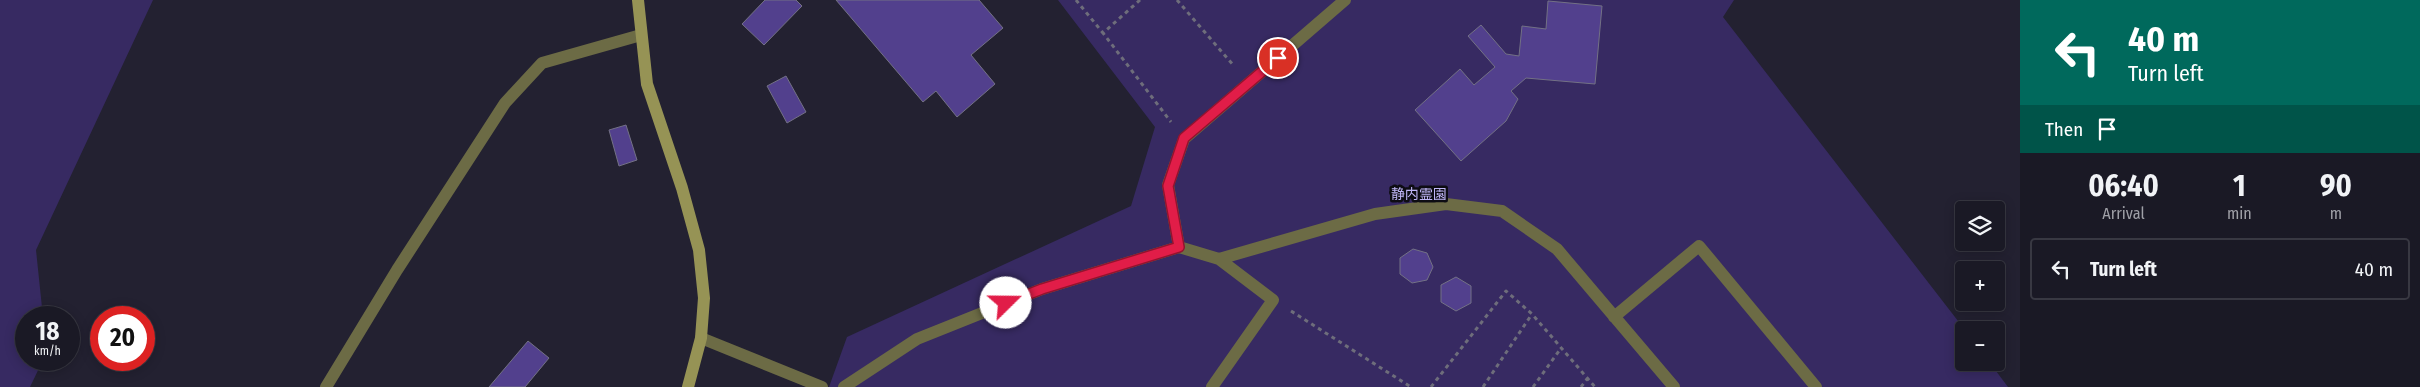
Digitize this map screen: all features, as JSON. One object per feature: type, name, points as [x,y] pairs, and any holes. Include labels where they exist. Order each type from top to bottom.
[{"type":"street","points":[[638,0],[647,84],[682,188],[699,250],[704,298],[701,338],[688,387]]},
{"type":"street","points":[[1179,247],[1168,186],[1184,138],[1345,0]]},
{"type":"street","points":[[326,387],[397,270],[511,97],[542,63],[641,35]]},
{"type":"street","points":[[1219,259],[1374,214],[1446,204],[1502,211],[1557,249],[1674,387]]},
{"type":"street","points":[[1614,317],[1699,246],[1816,387]]},
{"type":"street","points":[[844,387],[917,339],[1042,289],[1179,247],[1219,259],[1273,300],[1212,387]]},
{"type":"street","points":[[701,338],[822,387]]},
{"type":"path","points":[[1076,0],[1184,138]]},
{"type":"path","points":[[1103,33],[1140,0]]},
{"type":"path","points":[[1177,0],[1248,84]]},
{"type":"path","points":[[1431,387],[1506,291],[1532,314],[1595,387]]},
{"type":"path","points":[[1273,300],[1411,387]]},
{"type":"path","points":[[1483,387],[1532,314]]},
{"type":"path","points":[[1533,387],[1561,348]]},
{"type":"path","points":[[1581,387],[1587,378]]},
{"type":"green space","points":[[0,0],[153,0],[36,250],[42,306],[15,306],[15,371],[38,371],[30,387],[0,387]]},
{"type":"green space","name":"静内霊園","points":[[1058,0],[1734,0],[1723,17],[1958,321],[1955,321],[1955,371],[1996,371],[2008,387],[829,387],[847,337],[1131,206],[1155,127]]},
{"type":"building","points":[[765,0],[796,0],[802,6],[764,45],[742,24]]},
{"type":"building","points":[[836,0],[979,0],[1003,28],[971,55],[995,84],[957,117],[936,91],[923,102]]},
{"type":"building","points":[[1548,1],[1602,6],[1595,84],[1526,78],[1511,91],[1518,99],[1506,121],[1461,161],[1415,110],[1460,69],[1474,85],[1495,67],[1468,36],[1481,25],[1506,54],[1519,56],[1522,26],[1546,29]]},
{"type":"building","points":[[786,76],[806,112],[787,123],[767,86]]},
{"type":"building","points":[[626,125],[637,160],[619,166],[609,130]]},
{"type":"building","points":[[1413,249],[1427,253],[1433,267],[1427,280],[1412,283],[1400,274],[1400,258]]},
{"type":"building","points":[[1456,277],[1471,286],[1471,303],[1456,311],[1441,302],[1441,285]]},
{"type":"building","points":[[528,341],[549,358],[525,387],[489,387]]},
{"type":"route","points":[[1006,303],[1042,289],[1179,247],[1168,186],[1184,138],[1278,58]]}]
